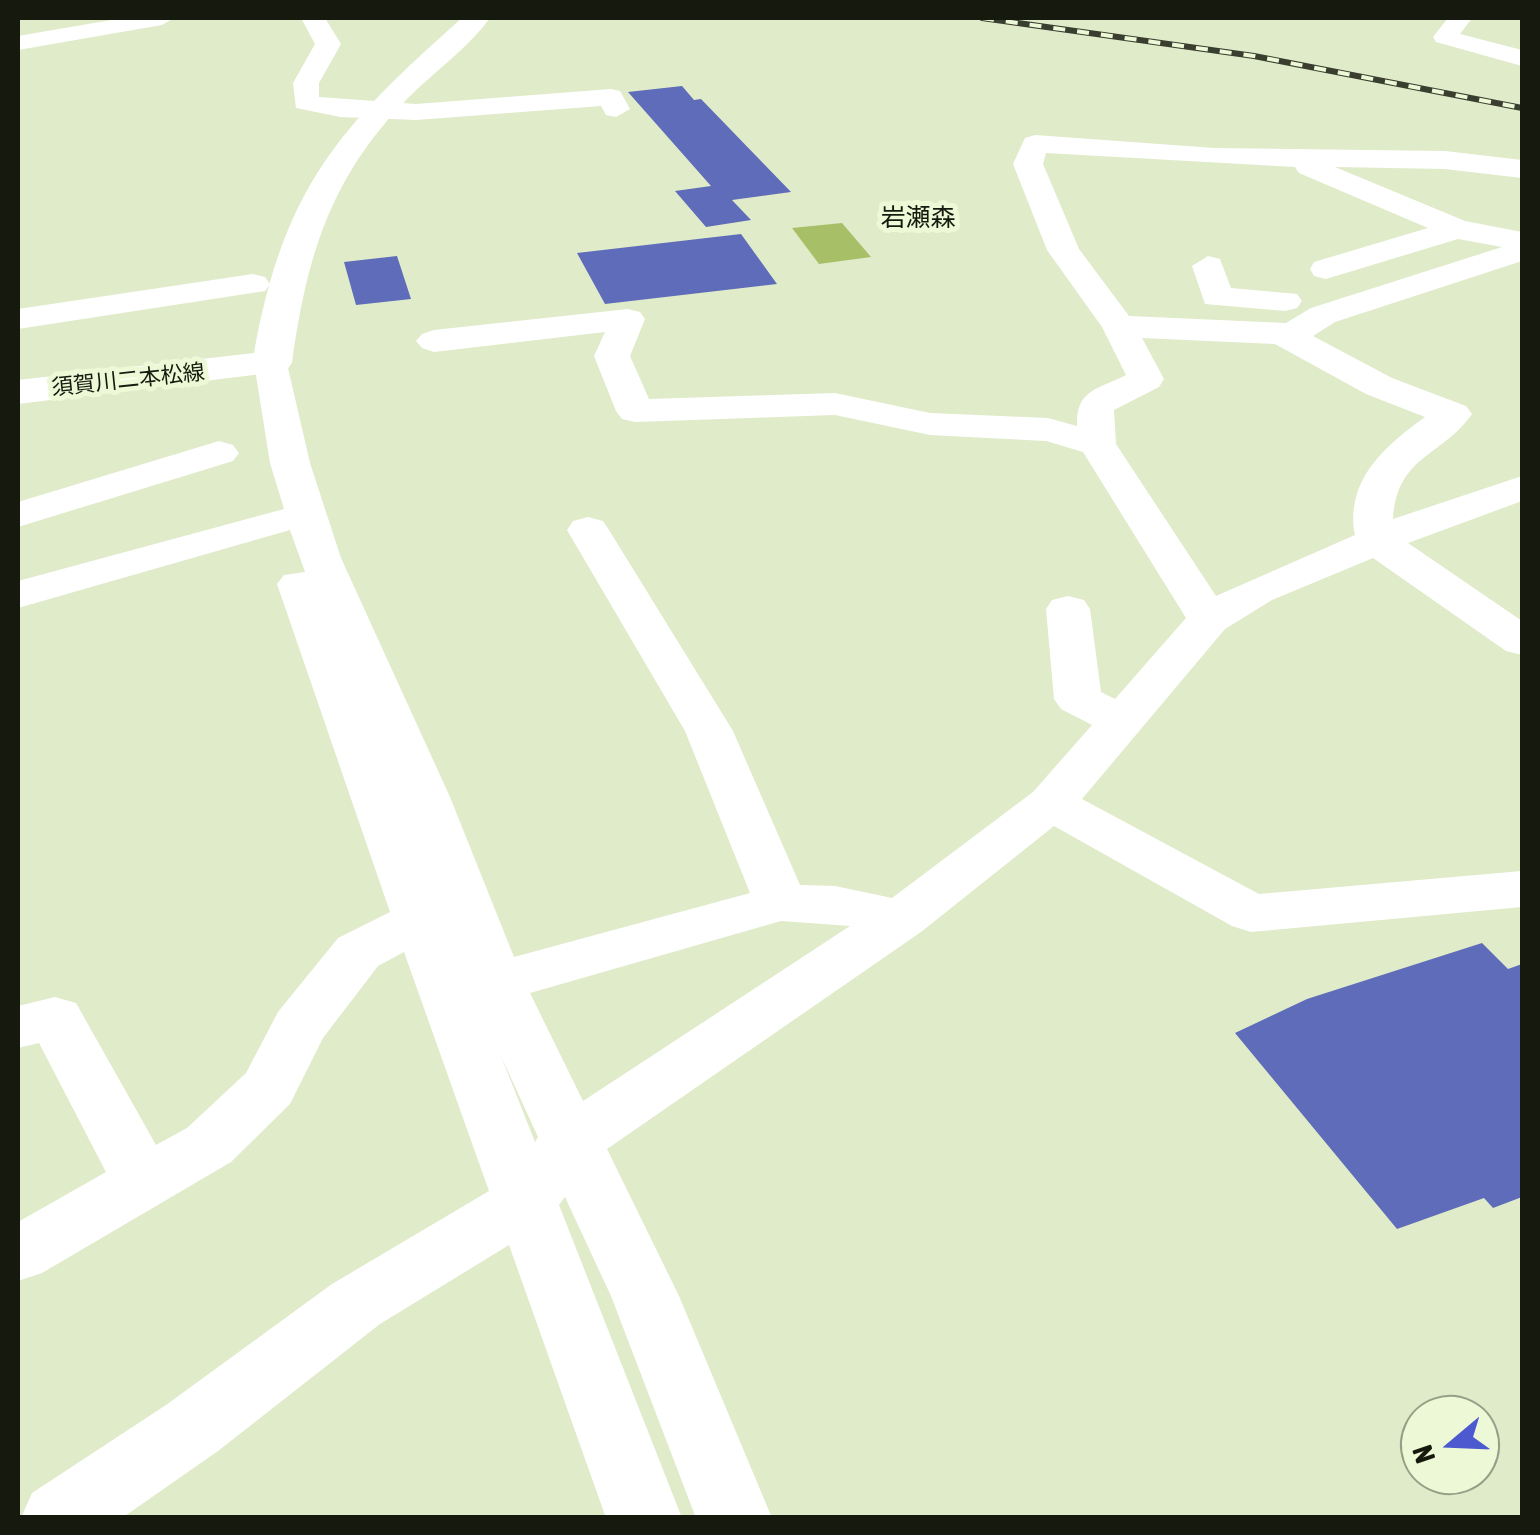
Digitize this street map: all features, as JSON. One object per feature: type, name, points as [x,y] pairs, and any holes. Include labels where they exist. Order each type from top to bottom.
[{"type":"main road","name":"須賀川二本松線","points":[[426,50],[448,18]]},
{"type":"main road","name":"須賀川二本松線","points":[[255,365],[256,266],[292,185],[426,50],[477,18]]},
{"type":"main road","name":"須賀川二本松線","points":[[255,365],[277,317],[298,238],[320,185],[363,110]]},
{"type":"main road","name":"須賀川二本松線","points":[[18,392],[255,365]]},
{"type":"street","points":[[18,42],[162,18]]},
{"type":"street","points":[[314,18],[328,44],[306,83],[306,102],[363,110],[611,98],[616,109]]},
{"type":"street","points":[[1460,18],[1446,37],[1522,58]]},
{"type":"street","points":[[1208,619],[1098,444],[1096,404],[1146,378],[1119,326],[1064,250],[1028,164],[1034,144],[1291,159],[1383,157],[1522,169]]},
{"type":"street","points":[[1291,159],[1457,229],[1522,240]]},
{"type":"street","points":[[1326,268],[1457,229]]},
{"type":"street","points":[[1522,251],[1303,328],[1288,337],[1380,386],[1452,414],[1384,468],[1372,522],[1378,541],[1522,642]]},
{"type":"street","points":[[1208,266],[1217,297],[1289,301],[1303,328]]},
{"type":"street","points":[[18,320],[253,284]]},
{"type":"street","points":[[434,341],[628,319],[612,356],[635,412],[835,404],[930,424],[1048,430],[1098,444]]},
{"type":"street","points":[[1119,326],[1303,328]]},
{"type":"street","points":[[255,365],[278,520],[335,692],[644,1518]]},
{"type":"street","points":[[255,365],[320,558],[424,797],[496,982],[645,1296],[734,1518]]},
{"type":"street","points":[[18,516],[219,453]]},
{"type":"street","points":[[59,1518],[192,1428],[356,1304],[525,1202],[572,1140],[902,919],[1051,803],[1208,619],[1256,592],[1378,541],[1522,488]]},
{"type":"street","points":[[1474,507],[1522,530]]},
{"type":"street","points":[[18,595],[278,520]]},
{"type":"street","points":[[588,530],[709,731],[781,903]]},
{"type":"street","points":[[1068,609],[1078,699],[1124,722]]},
{"type":"street","points":[[1051,803],[1251,913],[1522,889]]},
{"type":"street","points":[[496,982],[781,903],[835,904],[902,919]]},
{"type":"street","points":[[18,1254],[210,1146],[268,1088],[300,1028],[358,952],[422,918]]},
{"type":"street","points":[[18,1027],[54,1018],[144,1183]]},
{"type":"street","points":[[572,1140],[596,1264],[699,1518]]},
{"type":"shaded area","points":[[842,223],[871,257],[819,264],[792,228]]},
{"type":"building","points":[[682,86],[694,100],[701,99],[791,192],[732,200],[751,220],[706,227],[675,191],[711,186],[628,92]]},
{"type":"building","points":[[741,234],[777,284],[605,304],[577,253]]},
{"type":"building","points":[[397,256],[411,299],[356,305],[344,262]]},
{"type":"building","points":[[1482,943],[1508,969],[1522,964],[1522,1197],[1493,1208],[1484,1198],[1397,1229],[1235,1033],[1307,999]]},
{"type":"railway","points":[[982,18],[1254,56],[1522,108]]},
{"type":"district","name":"岩瀬森","points":[[918,218]]}]
